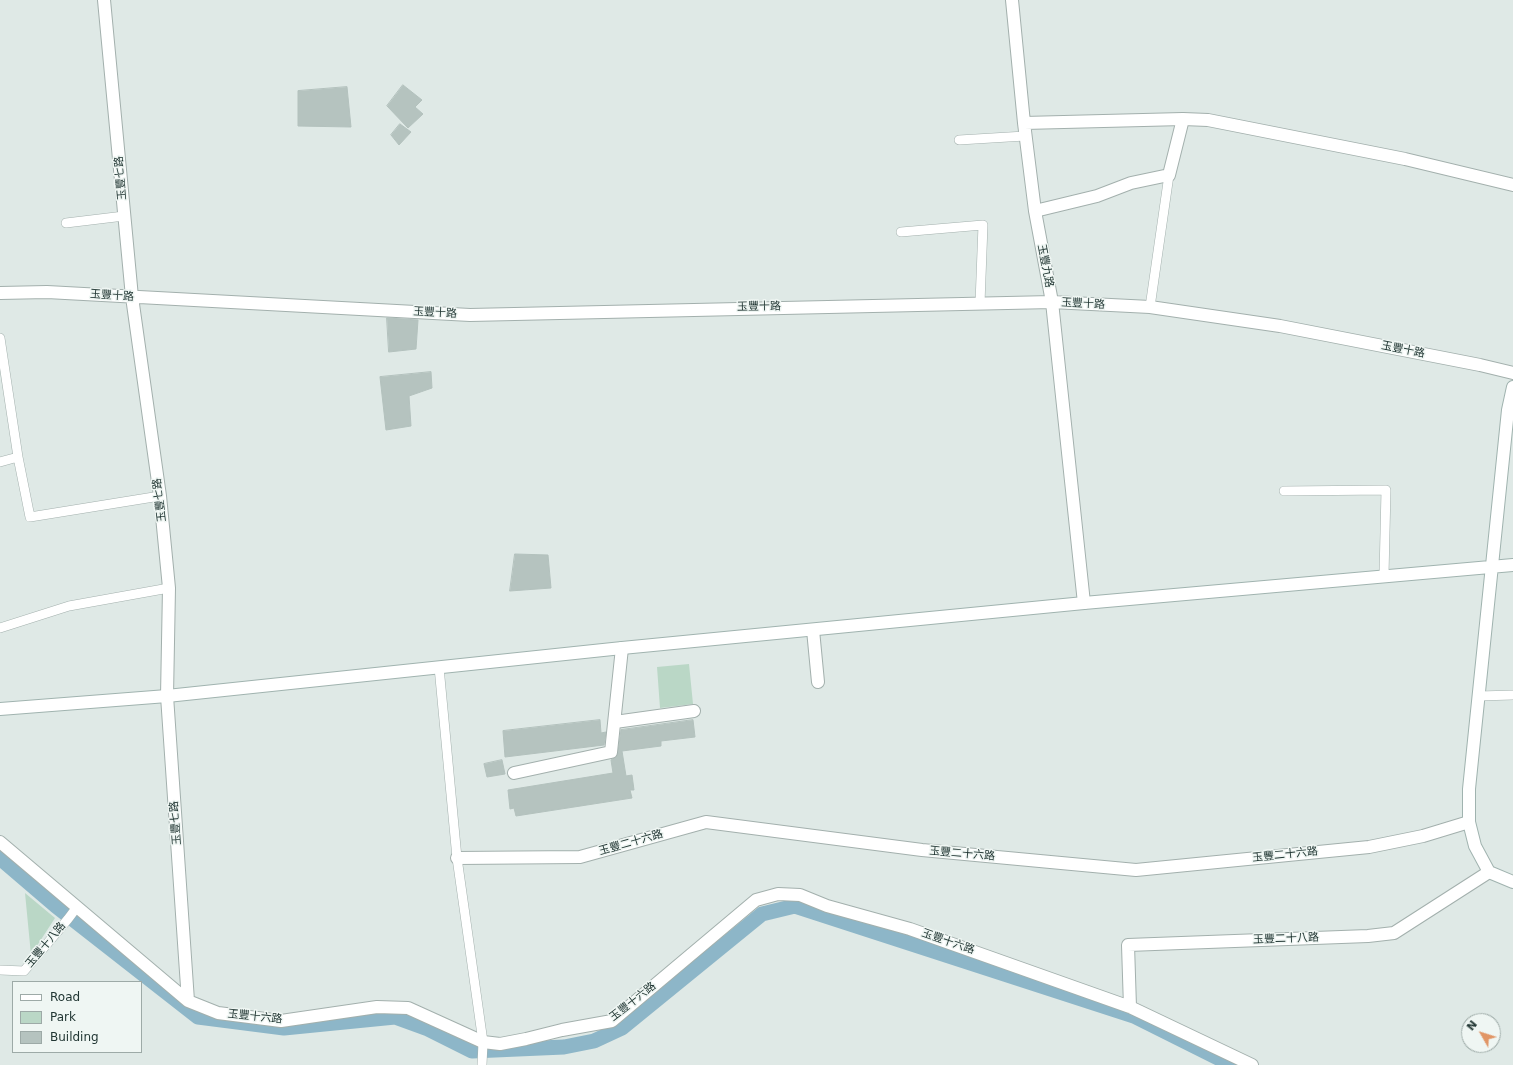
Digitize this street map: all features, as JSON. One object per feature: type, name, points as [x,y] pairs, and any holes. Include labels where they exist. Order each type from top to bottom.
[{"type":"street","name":"玉豐七路","points":[[104,0],[132,297],[160,496],[169,588],[167,696],[188,1001]]},
{"type":"street","name":"玉豐九路","points":[[1012,0],[1025,136],[1035,211],[1052,302],[1084,603]]},
{"type":"street","points":[[1024,123],[1183,119],[1208,120],[1405,159],[1513,185]]},
{"type":"street","points":[[1035,211],[1097,196],[1131,183],[1169,175],[1183,119]]},
{"type":"street","name":"玉豐十路","points":[[0,293],[47,292],[470,315],[1052,302],[1150,307],[1280,326],[1480,365],[1513,373]]},
{"type":"street","points":[[1513,387],[1508,410],[1469,789],[1469,822],[1475,846],[1489,872],[1513,882]]},
{"type":"street","points":[[0,709],[167,696],[622,648],[1084,603],[1384,575],[1513,565]]},
{"type":"street","points":[[813,630],[818,682]]},
{"type":"street","points":[[514,772],[611,752],[622,648]]},
{"type":"street","points":[[615,722],[694,711]]},
{"type":"street","name":"玉豐二十六路","points":[[457,858],[580,857],[706,822],[922,850],[1136,870],[1369,847],[1423,836],[1469,822]]},
{"type":"street","name":"玉豐十六路","points":[[0,842],[75,909],[188,1001],[218,1013],[281,1021],[377,1007],[408,1008],[483,1044],[500,1044],[526,1039],[562,1030],[612,1021],[756,900],[778,894],[800,895],[827,906],[910,929],[1130,1007],[1252,1065]]},
{"type":"street","name":"玉豐二十八路","points":[[1130,1007],[1128,945],[1368,936],[1394,933],[1489,872]]},
{"type":"lane","points":[[959,140],[1025,136]]},
{"type":"lane","points":[[1150,307],[1169,175]]},
{"type":"lane","points":[[66,223],[124,216]]},
{"type":"lane","points":[[901,232],[983,225],[980,303]]},
{"type":"lane","points":[[0,338],[18,457],[30,517],[160,496]]},
{"type":"lane","points":[[0,462],[18,457]]},
{"type":"lane","points":[[1284,491],[1386,490],[1384,575]]},
{"type":"lane","points":[[0,628],[69,606],[169,588]]},
{"type":"lane","points":[[439,667],[457,858],[483,1044],[482,1062]]},
{"type":"lane","points":[[1479,696],[1513,695]]},
{"type":"lane","name":"玉豐十八路","points":[[0,970],[24,971],[75,909]]},
{"type":"green space","points":[[689,664],[693,704],[660,708],[657,667]]},
{"type":"green space","points":[[25,893],[55,918],[31,955]]},
{"type":"building","points":[[403,85],[422,100],[415,107],[423,114],[408,128],[387,106]]},
{"type":"building","points":[[347,87],[351,127],[298,126],[298,91]]},
{"type":"building","points":[[400,124],[411,132],[399,145],[391,135]]},
{"type":"building","points":[[387,318],[418,320],[416,349],[389,352]]},
{"type":"building","points":[[431,372],[432,388],[409,396],[411,426],[386,430],[380,377]]},
{"type":"building","points":[[515,554],[548,555],[551,588],[510,591]]},
{"type":"building","points":[[600,720],[601,733],[606,732],[604,745],[505,757],[503,731]]},
{"type":"building","points":[[693,720],[695,737],[661,741],[661,746],[622,751],[626,776],[632,775],[634,790],[630,790],[632,798],[516,816],[514,808],[510,809],[508,790],[613,773],[611,760],[616,757],[618,753],[621,730]]},
{"type":"building","points":[[502,760],[505,774],[487,777],[484,764]]},
{"type":"waterway","points":[[0,858],[56,906],[198,1017],[284,1028],[395,1017],[428,1029],[472,1051],[564,1047],[594,1041],[622,1028],[762,914],[795,906],[1134,1016],[1232,1065]]}]
